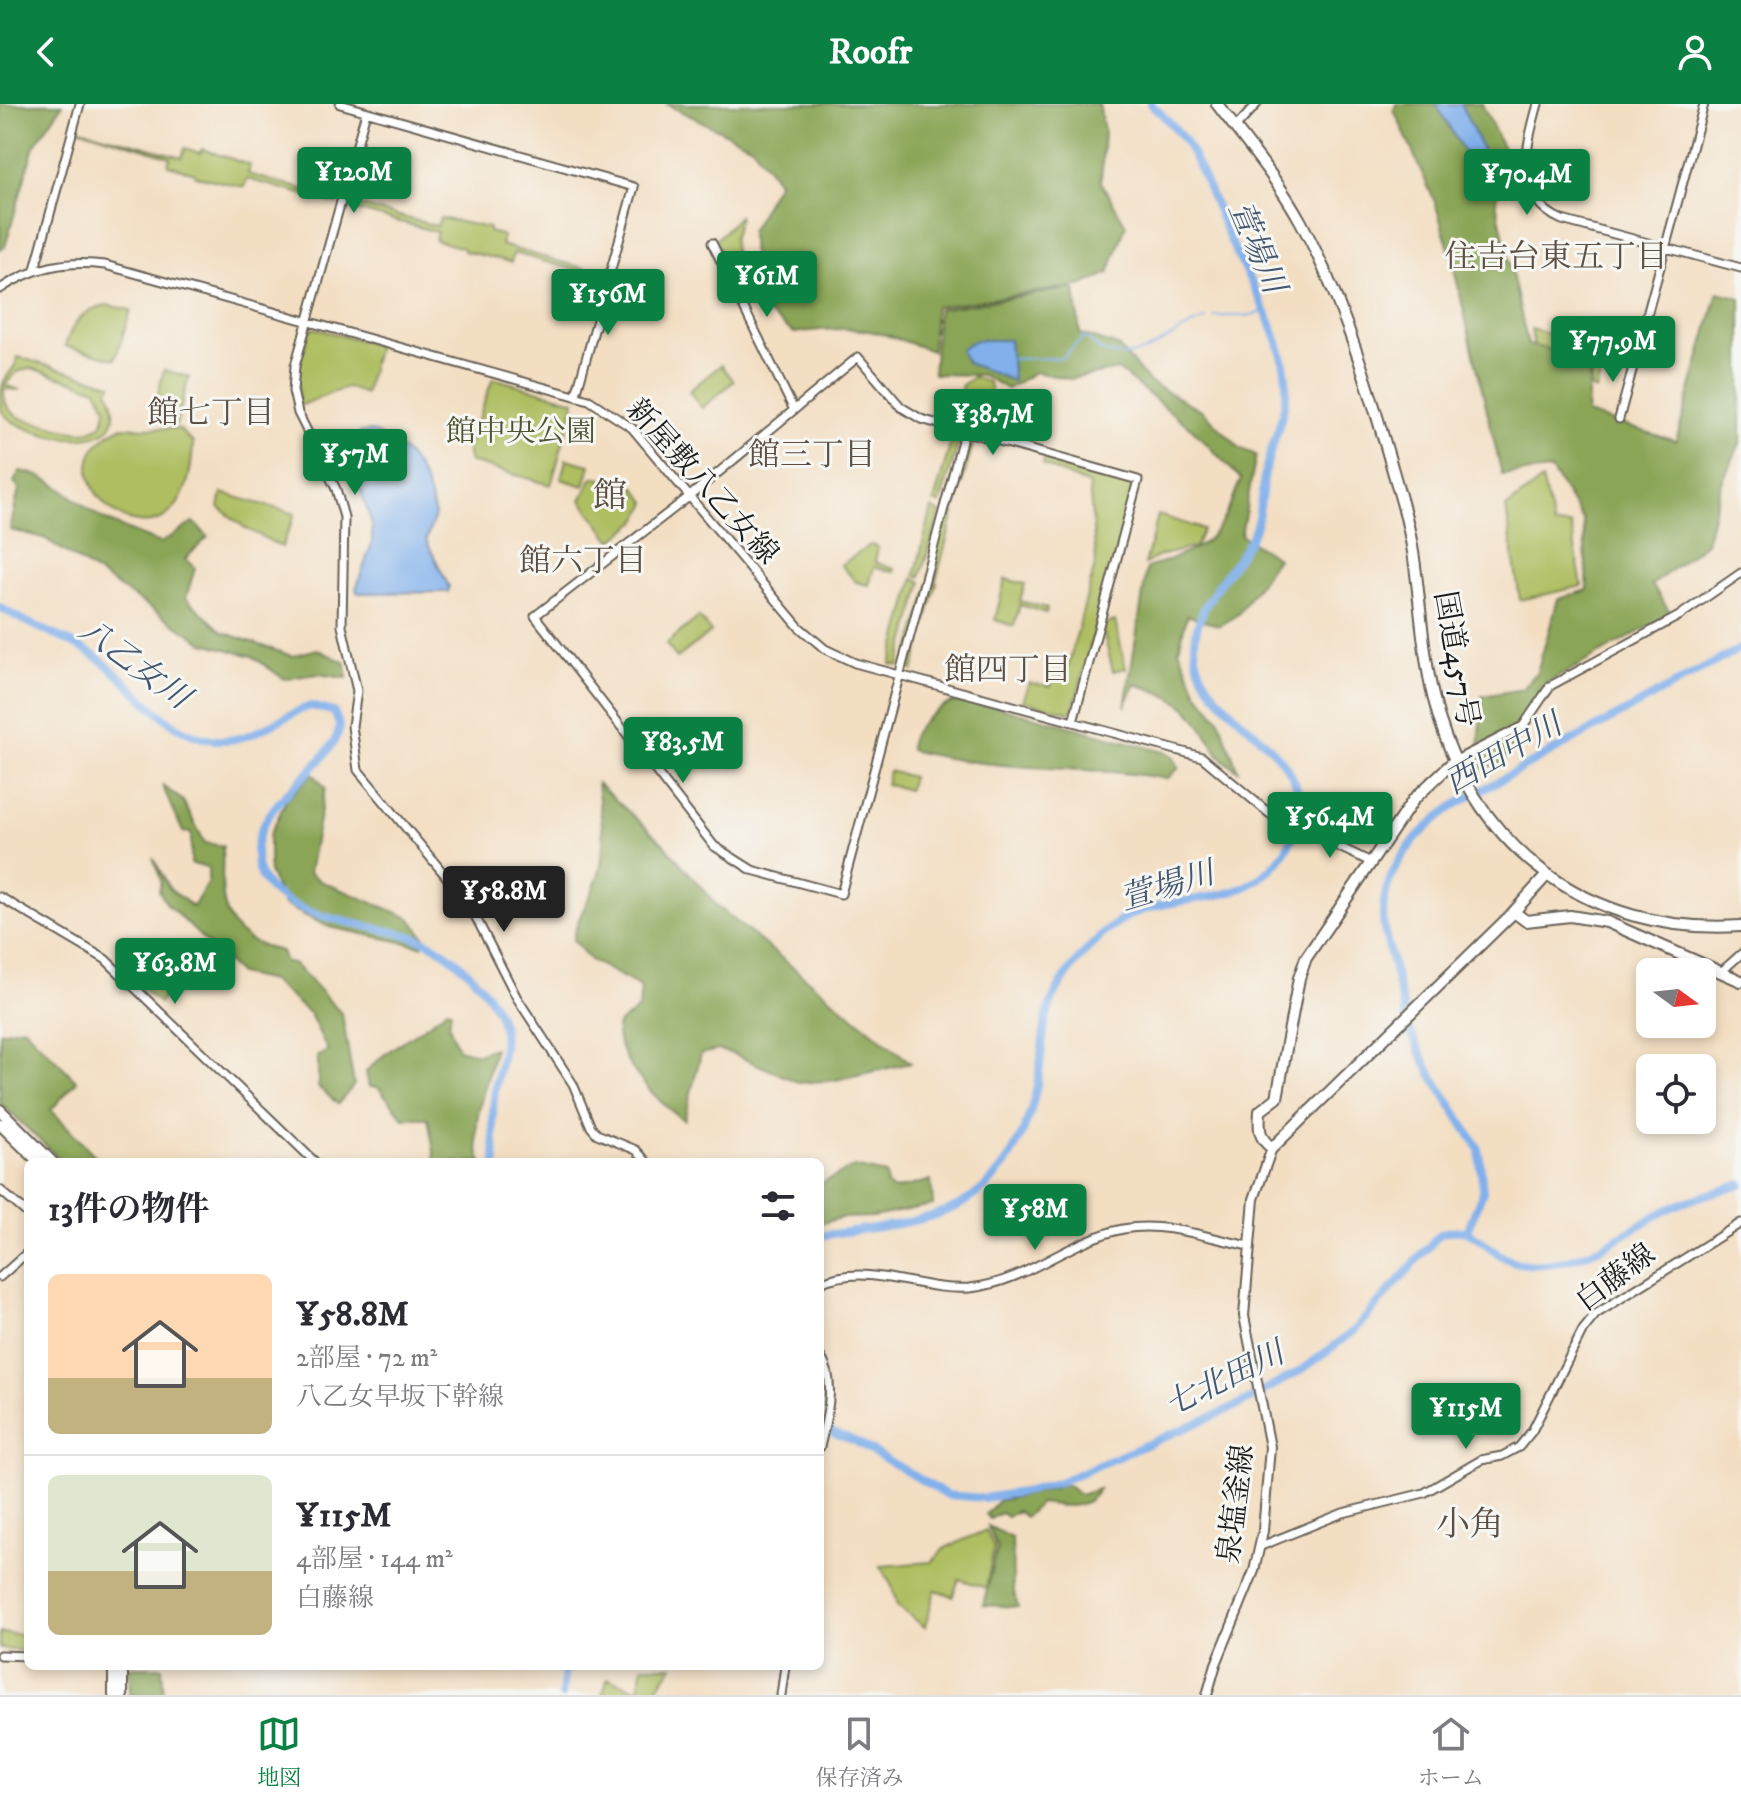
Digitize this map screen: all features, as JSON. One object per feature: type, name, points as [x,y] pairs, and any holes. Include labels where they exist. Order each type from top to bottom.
[{"type":"highway","name":"国道457号","points":[[1217,104],[1299,219],[1351,338],[1404,508],[1421,595],[1432,692],[1454,761],[1414,799],[1324,929],[1301,971],[1277,1098],[1260,1111],[1260,1135],[1272,1148]]},
{"type":"highway","points":[[1454,761],[1477,805],[1506,839],[1547,875],[1592,901],[1643,919],[1702,928],[1741,926]]},
{"type":"highway","points":[[1272,1148],[1514,912],[1547,875]]},
{"type":"highway","points":[[1514,912],[1526,921],[1570,916],[1607,922],[1741,981]]},
{"type":"highway","points":[[0,1110],[48,1158]]},
{"type":"highway","points":[[0,1124],[35,1158]]},
{"type":"highway","points":[[114,1670],[114,1695]]},
{"type":"highway","points":[[122,1670],[122,1695]]},
{"type":"main road","points":[[1249,1246],[1255,1189],[1272,1148]]},
{"type":"main road","name":"泉塩釜線","points":[[1207,1695],[1261,1546],[1270,1459],[1264,1408],[1244,1316],[1249,1246]]},
{"type":"street","points":[[35,269],[80,104]]},
{"type":"street","points":[[340,104],[634,187],[576,395]]},
{"type":"street","points":[[1235,128],[1257,104]]},
{"type":"street","points":[[1538,104],[1525,171],[1530,193],[1537,205],[1562,220],[1741,268]]},
{"type":"street","points":[[1619,419],[1704,104]]},
{"type":"street","points":[[366,112],[293,378],[294,401],[303,429],[342,506],[342,626],[357,700],[353,742],[355,762],[362,777],[469,904],[517,998],[573,1084],[591,1127],[597,1134],[636,1150],[643,1158]]},
{"type":"street","points":[[712,243],[794,410]]},
{"type":"street","name":"新屋敷八乙女線","points":[[0,289],[35,269],[66,264],[105,265],[576,395],[620,417],[811,638],[843,659],[1202,757],[1283,821],[1371,862]]},
{"type":"street","points":[[964,433],[841,894],[752,870],[720,851],[677,803],[535,616],[690,496],[858,357],[901,407],[921,419],[1138,480],[1073,722]]},
{"type":"street","points":[[1454,761],[1523,726],[1550,686],[1679,616],[1741,573]]},
{"type":"street","points":[[0,897],[105,959],[311,1158]]},
{"type":"street","points":[[1722,971],[1741,954]]},
{"type":"street","points":[[0,1190],[24,1211]]},
{"type":"street","name":"白藤線","points":[[1261,1546],[1343,1513],[1417,1496],[1481,1460],[1511,1452],[1532,1431],[1583,1330],[1596,1314],[1741,1223]]},
{"type":"street","points":[[824,1282],[859,1274],[927,1286],[982,1286],[1029,1273],[1096,1237],[1137,1227],[1169,1228],[1249,1246]]},
{"type":"street","points":[[0,1277],[24,1256]]},
{"type":"street","points":[[824,1365],[829,1377],[824,1424]]},
{"type":"street","points":[[0,1655],[24,1656]]},
{"type":"street","points":[[781,1695],[784,1670]]},
{"type":"green space","points":[[0,104],[63,104],[34,146],[5,247],[0,249]]},
{"type":"green space","points":[[666,104],[1099,104],[1104,130],[1101,182],[1126,225],[1109,273],[1083,285],[935,307],[932,351],[865,330],[794,333],[757,305],[750,232],[778,182],[752,146]]},
{"type":"green space","points":[[1396,104],[1482,104],[1506,155],[1496,202],[1528,345],[1590,358],[1587,414],[1676,441],[1718,292],[1741,298],[1741,441],[1721,485],[1706,543],[1652,585],[1671,614],[1544,685],[1503,762],[1478,770],[1482,696],[1523,689],[1537,672],[1558,599],[1588,590],[1583,520],[1551,470],[1502,475],[1451,256],[1435,202],[1394,110]]},
{"type":"green space","points":[[77,128],[182,157],[185,148],[200,153],[202,149],[250,165],[248,174],[338,199],[337,204],[247,179],[244,187],[195,176],[195,173],[168,165],[170,157]]},
{"type":"green space","points":[[346,202],[437,226],[440,218],[489,228],[489,232],[503,236],[501,245],[608,275],[607,279],[514,253],[511,262],[463,251],[463,248],[435,240],[437,232],[345,207]]},
{"type":"green space","points":[[740,215],[733,239],[736,273],[733,275],[715,241]]},
{"type":"green space","points":[[1075,288],[1080,334],[1118,346],[1149,382],[1203,411],[1240,448],[1256,455],[1241,535],[1277,558],[1238,614],[1220,626],[1187,615],[1179,649],[1197,692],[1219,719],[1238,770],[1224,760],[1195,717],[1175,700],[1135,684],[1125,707],[1147,568],[1185,553],[1209,538],[1224,517],[1241,479],[1192,429],[1118,370],[1070,379],[1035,372],[1007,389],[982,375],[933,374],[938,309]]},
{"type":"green space","points":[[107,305],[131,310],[115,359],[65,346],[80,318],[91,310]]},
{"type":"green space","points":[[314,328],[377,345],[365,394],[347,387],[299,406],[298,371],[309,331]]},
{"type":"green space","points":[[1531,329],[1603,349],[1606,354],[1596,391],[1591,389],[1591,367],[1554,357],[1541,350],[1533,344]]},
{"type":"green space","points":[[18,357],[112,384],[108,390],[114,414],[107,429],[91,437],[70,438],[46,435],[8,417],[0,406],[2,387]],"holes":[[[31,368],[97,389],[106,406],[104,417],[100,425],[86,432],[20,417],[8,407],[4,392],[4,389],[20,390],[5,385],[17,372]]]},
{"type":"green space","points":[[721,365],[734,381],[702,408],[689,391]]},
{"type":"green space","points":[[164,370],[189,377],[176,424],[152,418]]},
{"type":"green space","points":[[973,377],[988,382],[991,389],[978,433],[952,426],[962,385]]},
{"type":"green space","name":"館中央公園","points":[[493,378],[575,401],[551,485],[470,462],[467,450]]},
{"type":"green space","points":[[121,427],[179,429],[193,443],[184,491],[165,516],[141,522],[117,514],[98,496],[89,472],[95,448]]},
{"type":"green space","points":[[953,435],[960,439],[940,503],[934,502]]},
{"type":"green space","points":[[965,441],[974,441],[955,508],[948,503]]},
{"type":"green space","points":[[566,459],[590,465],[584,486],[561,479]]},
{"type":"green space","points":[[1044,459],[1133,482],[1134,488],[1073,710],[1069,712],[1023,701],[1029,683],[1051,686],[1054,678],[1061,679],[1069,663],[1096,561],[1089,485],[1043,465]]},
{"type":"green space","points":[[20,471],[54,484],[102,518],[161,543],[194,522],[208,537],[185,559],[195,568],[186,598],[223,632],[292,656],[317,649],[346,663],[347,678],[317,674],[284,679],[252,656],[204,643],[44,538],[10,530],[19,489],[14,482]]},
{"type":"green space","points":[[593,477],[635,487],[647,503],[637,521],[612,541],[581,500]]},
{"type":"green space","points":[[1542,480],[1554,526],[1571,525],[1582,586],[1520,600],[1506,508]]},
{"type":"green space","points":[[222,493],[295,514],[282,547],[245,528],[219,507]]},
{"type":"green space","points":[[932,508],[940,513],[920,577],[915,575]]},
{"type":"green space","points":[[949,512],[954,513],[936,580],[929,576]]},
{"type":"green space","points":[[1158,515],[1203,529],[1195,547],[1159,556],[1145,564]]},
{"type":"green space","points":[[870,545],[878,547],[875,562],[895,569],[894,572],[874,567],[869,585],[856,582],[841,565]]},
{"type":"green space","points":[[914,578],[922,582],[899,666],[891,664]]},
{"type":"green space","points":[[1005,579],[1025,584],[1020,601],[1047,608],[1046,613],[1020,605],[1014,626],[995,620]]},
{"type":"green space","points":[[930,581],[937,583],[913,671],[906,665]]},
{"type":"green space","points":[[699,617],[711,632],[677,658],[666,644]]},
{"type":"green space","points":[[1115,621],[1126,668],[1113,671],[1103,631],[1105,624]]},
{"type":"green space","points":[[956,702],[995,706],[1164,752],[1173,756],[1179,768],[1167,779],[975,762],[910,750],[918,727],[941,708]]},
{"type":"green space","points":[[889,771],[912,777],[908,790],[886,784]]},
{"type":"green space","points":[[313,773],[325,788],[309,872],[320,881],[410,918],[425,937],[422,946],[329,927],[284,905],[269,872],[269,836],[287,799]]},
{"type":"green space","points":[[597,783],[665,845],[717,906],[911,1063],[835,1080],[800,1083],[718,1050],[701,1054],[684,1120],[662,1103],[629,1063],[618,1036],[618,1024],[639,1009],[641,987],[590,960],[573,940],[601,865],[602,830]]},
{"type":"green space","points":[[162,785],[183,801],[205,843],[223,846],[224,900],[234,926],[260,945],[281,951],[285,962],[295,965],[342,1014],[354,1085],[338,1104],[318,1087],[318,1056],[328,1051],[310,1014],[271,981],[239,974],[167,904],[159,891],[161,881],[153,857],[169,888],[193,907],[208,882],[208,867],[191,864],[191,833],[183,832]]},
{"type":"green space","points":[[137,959],[169,988],[159,1003],[124,973]]},
{"type":"green space","points":[[447,1009],[451,1010],[449,1025],[458,1049],[478,1054],[494,1048],[477,1119],[476,1134],[481,1158],[434,1158],[428,1118],[404,1118],[378,1087],[369,1087],[366,1072]]},
{"type":"green space","points":[[23,1027],[77,1081],[51,1110],[97,1158],[59,1158],[0,1103],[0,1032]]},
{"type":"green space","points":[[854,1167],[886,1174],[887,1186],[895,1190],[931,1180],[933,1205],[824,1223],[824,1182]]},
{"type":"green space","points":[[1067,1485],[1079,1495],[1099,1489],[1087,1501],[1073,1506],[1040,1503],[1025,1517],[1017,1511],[1007,1517],[1001,1513],[990,1519],[986,1514],[998,1501]]},
{"type":"green space","points":[[988,1526],[1012,1538],[1013,1588],[1018,1607],[983,1605],[997,1548]]},
{"type":"green space","points":[[986,1530],[994,1548],[986,1588],[959,1579],[953,1596],[935,1590],[925,1627],[897,1606],[892,1586],[880,1566],[931,1562],[945,1548]]},
{"type":"green space","points":[[0,1633],[24,1635],[24,1651],[0,1649]]},
{"type":"green space","points":[[129,1670],[162,1670],[164,1695],[130,1695]]},
{"type":"green space","points":[[642,1670],[670,1670],[652,1695],[602,1695],[608,1678],[638,1690]]},
{"type":"water","points":[[1436,104],[1461,104],[1487,160],[1471,165]]},
{"type":"water","points":[[975,340],[1009,340],[1013,381],[967,363],[960,350]]},
{"type":"water","points":[[371,431],[397,445],[406,454],[427,487],[435,516],[426,540],[449,587],[448,592],[358,593],[356,589],[372,543],[372,524],[359,486],[355,448],[359,433]]},
{"type":"waterway","name":"萱場川","points":[[824,1235],[905,1223],[938,1214],[972,1197],[989,1183],[1003,1167],[1024,1129],[1037,1087],[1050,1007],[1064,979],[1085,952],[1110,928],[1133,914],[1232,892],[1255,882],[1275,865],[1292,838],[1300,809],[1295,784],[1282,761],[1221,701],[1205,680],[1196,656],[1195,638],[1206,605],[1255,528],[1266,468],[1285,403],[1284,363],[1264,308],[1192,154],[1178,132],[1151,104]]},
{"type":"waterway","points":[[1214,317],[1262,312]]},
{"type":"waterway","points":[[1011,359],[1062,358],[1084,337],[1104,352],[1132,355],[1206,319]]},
{"type":"waterway","name":"八乙女川","points":[[0,607],[87,651],[166,719],[184,731],[204,738],[225,740],[249,735],[311,706],[334,712],[340,727],[333,742],[284,796],[263,826],[257,844],[258,870],[271,890],[292,905],[319,915],[425,941],[447,954],[479,984],[495,1007],[503,1036],[493,1108],[496,1158]]},
{"type":"waterway","name":"西田中川","points":[[1467,1231],[1483,1192],[1479,1149],[1430,1072],[1408,1027],[1384,929],[1383,909],[1393,874],[1413,843],[1455,805],[1741,648]]},
{"type":"waterway","name":"七北田川","points":[[824,1429],[855,1441],[947,1495],[984,1498],[1028,1491],[1059,1482],[1241,1404],[1303,1369],[1353,1332],[1440,1234],[1451,1231],[1468,1233],[1510,1260],[1547,1264],[1580,1257],[1609,1244],[1674,1206],[1741,1184]]},
{"type":"waterway","name":"七北田川","points":[[562,1695],[565,1670]]},
{"type":"district","name":"住吉台東五丁目","points":[[1556,256]]},
{"type":"district","name":"館七丁目","points":[[211,412]]},
{"type":"district","name":"館三丁目","points":[[812,454]]},
{"type":"district","name":"館","points":[[610,494]]},
{"type":"district","name":"館六丁目","points":[[583,560]]},
{"type":"district","name":"館四丁目","points":[[1008,669]]},
{"type":"district","name":"小角","points":[[1470,1523]]}]
